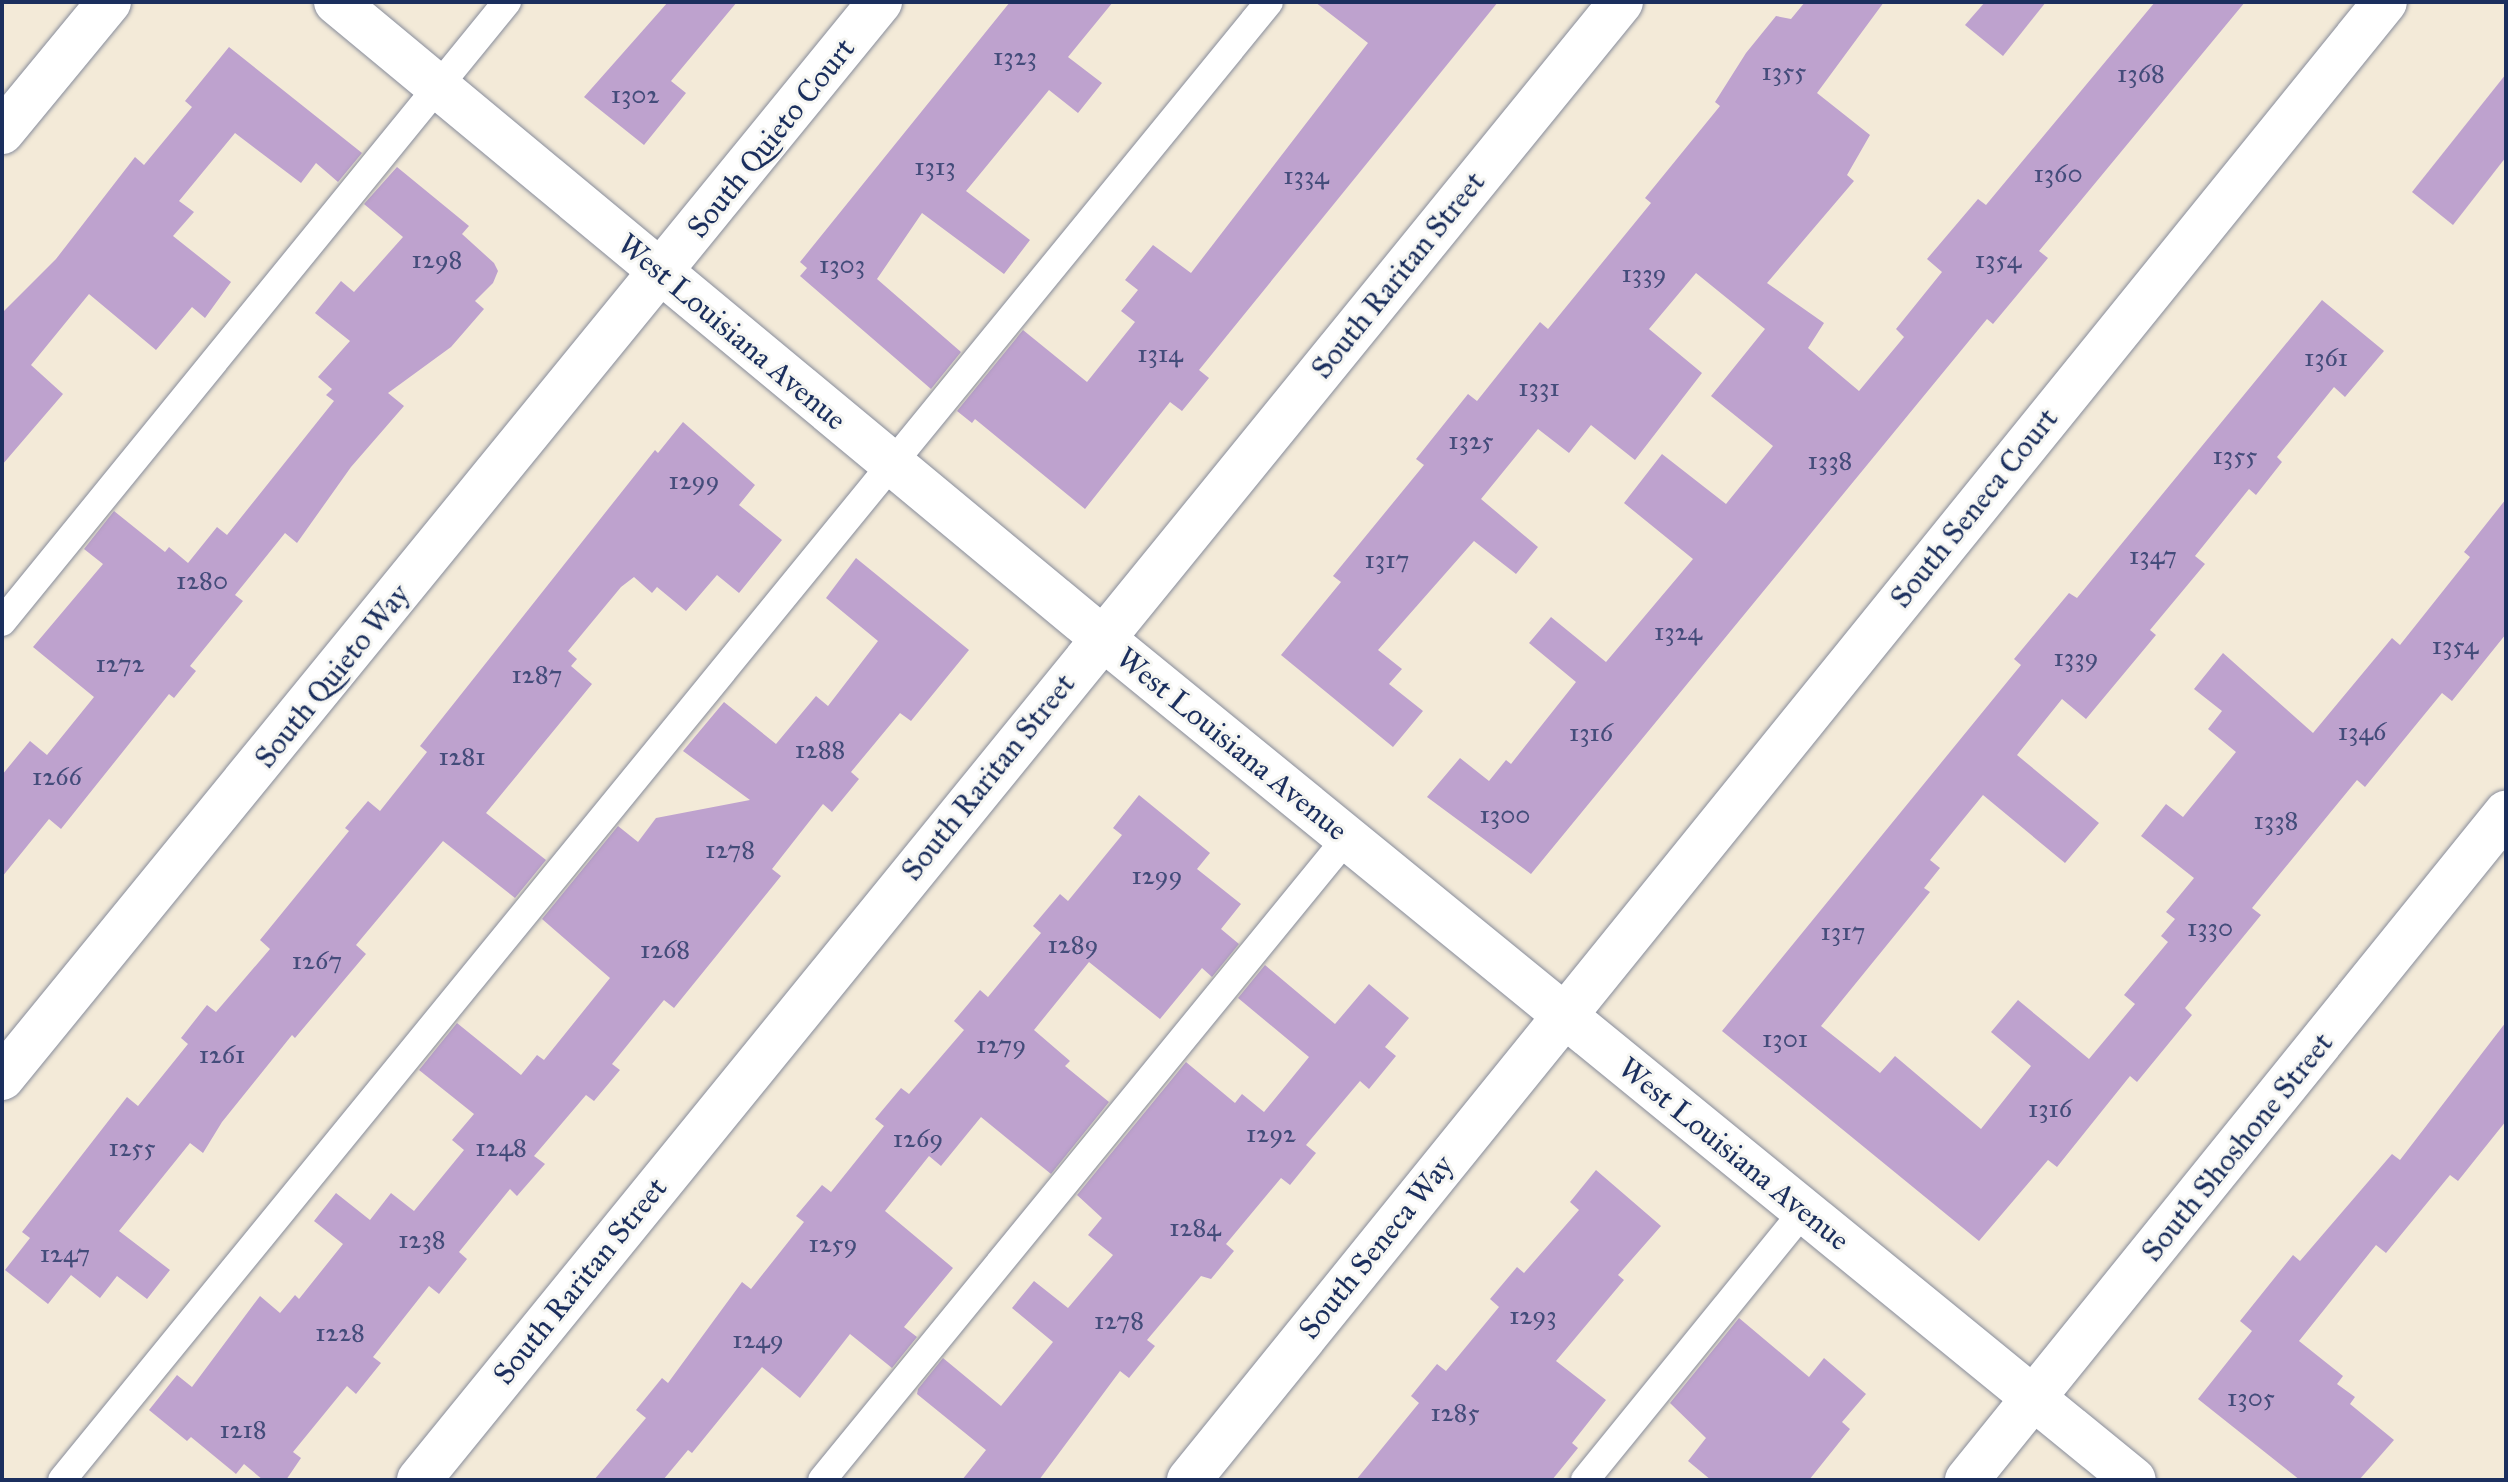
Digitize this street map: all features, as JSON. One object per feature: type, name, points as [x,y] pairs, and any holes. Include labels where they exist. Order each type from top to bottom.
[{"type":"street","points":[[2,132],[109,2]]},
{"type":"street","name":"West Louisiana Avenue","points":[[336,2],[1101,637],[1804,1211],[2036,1396],[2134,1480]]},
{"type":"street","name":"South Quieto Court","points":[[662,274],[880,2]]},
{"type":"street","name":"South Raritan Street","points":[[419,1480],[1101,637],[1621,2]]},
{"type":"street","name":"South Seneca Court","points":[[1562,1014],[2385,2]]},
{"type":"street","name":"South Quieto Way","points":[[2,1078],[662,274]]},
{"type":"street","name":"South Shoshone Street","points":[[1967,1480],[2506,813]]},
{"type":"street","name":"South Seneca Way","points":[[1189,1480],[1562,1014]]},
{"type":"lane","points":[[2,622],[507,2]]},
{"type":"lane","points":[[62,1480],[890,462],[1269,2]]},
{"type":"lane","points":[[822,1480],[1347,838]]},
{"type":"lane","points":[[1585,1480],[1804,1211]]},
{"type":"building","points":[[668,2],[737,2],[671,81],[686,93],[644,145],[584,97]]},
{"type":"building","points":[[1010,2],[1113,2],[1068,57],[1102,83],[1078,113],[1049,90],[966,191],[1030,240],[1004,274],[922,213],[877,279],[961,352],[931,389],[800,276],[807,268],[800,262]]},
{"type":"building","points":[[1315,2],[1498,2],[1199,370],[1209,378],[1182,411],[1170,402],[1085,509],[975,419],[972,423],[957,411],[1023,330],[1087,382],[1135,322],[1121,311],[1138,290],[1125,280],[1153,245],[1191,273],[1368,43]]},
{"type":"building","points":[[1805,2],[1884,2],[1817,93],[1870,135],[1847,175],[1854,181],[1767,283],[1824,323],[1808,348],[1859,391],[1904,337],[1896,329],[1942,272],[1927,259],[1978,199],[1986,205],[2155,2],[2245,2],[2039,251],[2048,258],[1993,324],[1987,319],[1531,874],[1427,797],[1460,758],[1489,781],[1506,760],[1511,764],[1576,682],[1529,643],[1551,617],[1606,662],[1693,559],[1624,503],[1662,454],[1726,504],[1773,446],[1711,396],[1765,329],[1696,273],[1649,329],[1702,373],[1635,460],[1591,425],[1569,453],[1538,429],[1481,499],[1538,547],[1516,574],[1474,541],[1378,650],[1402,669],[1389,684],[1423,711],[1393,747],[1281,655],[1341,582],[1333,576],[1424,465],[1416,459],[1468,394],[1477,401],[1540,322],[1548,329],[1651,203],[1645,198],[1720,106],[1715,102],[1746,53],[1776,16],[1791,19]]},
{"type":"building","points":[[1985,2],[2046,2],[2003,56],[1965,25]]},
{"type":"building","points":[[229,47],[362,153],[338,182],[316,163],[301,183],[235,133],[179,201],[194,212],[173,236],[231,282],[205,318],[192,307],[156,350],[89,294],[31,365],[63,394],[2,465],[2,313],[56,259],[135,157],[144,165],[192,107],[185,101]]},
{"type":"building","points":[[2506,74],[2506,157],[2453,225],[2412,192]]},
{"type":"building","points":[[397,167],[469,226],[462,234],[494,263],[498,271],[493,283],[475,301],[484,309],[451,347],[388,393],[404,406],[351,467],[297,543],[285,533],[235,595],[243,601],[190,666],[196,671],[174,698],[169,694],[61,829],[49,819],[2,877],[2,775],[30,741],[47,755],[94,697],[33,647],[103,564],[84,549],[114,511],[165,552],[169,547],[188,563],[217,527],[227,535],[334,401],[326,395],[332,389],[318,377],[350,341],[315,313],[341,281],[354,292],[403,237],[364,204]]},
{"type":"building","points":[[2322,300],[2384,351],[2345,397],[2334,387],[2277,457],[2282,462],[2256,495],[2249,489],[2195,556],[2205,564],[2150,630],[2156,635],[2086,719],[2062,699],[2017,755],[2099,823],[2065,863],[1983,795],[1930,860],[1940,868],[1924,888],[1930,892],[1821,1026],[1880,1073],[1895,1056],[1981,1129],[2031,1066],[1991,1032],[2018,1000],[2089,1059],[2135,1004],[2124,995],[2168,942],[2161,936],[2175,919],[2166,912],[2194,878],[2141,836],[2166,804],[2183,817],[2236,752],[2208,729],[2222,711],[2194,689],[2223,653],[2313,733],[2392,638],[2400,645],[2470,557],[2464,552],[2506,499],[2506,634],[2452,701],[2442,693],[2365,787],[2357,780],[2252,908],[2261,915],[2185,1008],[2192,1015],[2137,1082],[2130,1076],[2057,1167],[2048,1160],[1979,1241],[1722,1031],[2021,665],[2014,659],[2069,593],[2077,598]]},
{"type":"building","points":[[683,422],[755,485],[739,505],[782,540],[739,593],[717,575],[686,611],[657,587],[652,593],[634,577],[621,587],[568,651],[577,659],[571,666],[592,684],[486,813],[546,860],[515,898],[443,841],[356,945],[366,954],[295,1038],[292,1035],[222,1122],[203,1153],[190,1143],[119,1231],[170,1270],[147,1299],[117,1276],[100,1298],[71,1275],[48,1304],[5,1270],[30,1238],[22,1232],[127,1097],[138,1106],[188,1044],[181,1038],[207,1005],[216,1012],[270,949],[260,940],[349,831],[345,828],[368,801],[380,811],[427,752],[420,746],[655,450],[658,453]]},
{"type":"building","points":[[856,558],[969,650],[911,721],[900,713],[851,772],[859,779],[832,812],[823,804],[772,869],[781,876],[674,1008],[664,1000],[612,1064],[620,1070],[594,1101],[586,1095],[534,1156],[545,1164],[517,1196],[510,1189],[459,1252],[467,1259],[439,1294],[429,1286],[373,1357],[381,1363],[356,1394],[347,1386],[293,1452],[301,1458],[286,1480],[263,1480],[244,1464],[236,1474],[191,1437],[187,1441],[149,1410],[177,1375],[192,1387],[260,1296],[280,1313],[295,1295],[299,1299],[343,1244],[314,1221],[336,1193],[370,1220],[391,1193],[414,1211],[464,1150],[452,1140],[474,1114],[419,1070],[457,1023],[521,1075],[537,1055],[544,1060],[610,978],[542,919],[618,826],[638,842],[656,818],[750,800],[683,751],[724,702],[776,744],[816,696],[828,706],[878,641],[826,598]]},
{"type":"building","points":[[1139,795],[1210,853],[1197,869],[1241,904],[1221,929],[1239,944],[1212,977],[1202,968],[1160,1019],[1089,962],[1034,1030],[1070,1061],[1065,1066],[1109,1102],[1051,1174],[981,1117],[941,1166],[929,1156],[885,1211],[953,1268],[904,1327],[917,1337],[892,1368],[850,1334],[800,1398],[762,1367],[692,1453],[688,1450],[663,1480],[594,1480],[646,1418],[636,1410],[662,1378],[668,1383],[742,1282],[751,1289],[804,1222],[796,1216],[822,1185],[831,1192],[884,1126],[875,1119],[901,1088],[909,1094],[964,1030],[954,1021],[980,990],[988,997],[1041,933],[1033,926],[1060,894],[1068,901],[1122,835],[1113,828]]},
{"type":"building","points":[[1265,965],[1335,1024],[1369,984],[1409,1018],[1385,1047],[1396,1056],[1369,1089],[1360,1081],[1306,1145],[1316,1153],[1290,1185],[1281,1178],[1226,1244],[1234,1251],[1211,1279],[1201,1276],[1147,1340],[1155,1346],[1129,1378],[1120,1371],[1039,1480],[962,1480],[986,1450],[917,1394],[943,1358],[1001,1406],[1053,1342],[1012,1308],[1034,1281],[1068,1308],[1113,1255],[1088,1235],[1102,1218],[1077,1195],[1186,1062],[1235,1103],[1242,1094],[1264,1112],[1309,1057],[1238,998]]},
{"type":"building","points":[[2506,1022],[2506,1121],[2458,1181],[2450,1175],[2386,1253],[2376,1245],[2299,1341],[2343,1376],[2337,1384],[2355,1397],[2350,1404],[2394,1440],[2359,1480],[2300,1480],[2198,1399],[2252,1331],[2240,1321],[2293,1255],[2300,1261],[2392,1154],[2400,1160]]},
{"type":"building","points":[[1596,1170],[1661,1226],[1618,1275],[1624,1280],[1556,1361],[1606,1400],[1572,1443],[1578,1448],[1552,1480],[1356,1480],[1419,1403],[1411,1396],[1437,1364],[1446,1371],[1499,1307],[1490,1299],[1517,1267],[1524,1273],[1579,1210],[1570,1202]]},
{"type":"building","points":[[1739,1318],[1809,1377],[1824,1358],[1866,1394],[1842,1422],[1850,1429],[1809,1480],[1711,1480],[1688,1461],[1706,1438],[1670,1403]]}]
